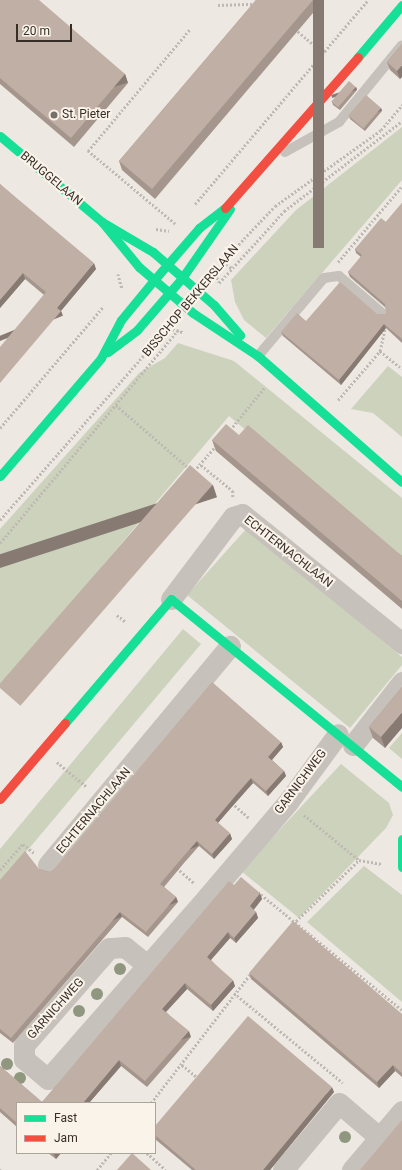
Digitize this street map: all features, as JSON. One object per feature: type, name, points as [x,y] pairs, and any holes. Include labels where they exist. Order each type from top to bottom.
[{"type":"main road","name":"BISSCHOP BEKKERSLAAN","points":[[0,476],[100,358],[121,320],[154,280],[191,237],[234,200],[402,5]]},
{"type":"main road","name":"BRUGGELAAN","points":[[3,144],[102,222],[167,265],[205,298],[258,356]]},
{"type":"main road","name":"BISSCHOP BEKKERSLAAN","points":[[100,358],[137,330],[182,278],[206,248],[234,200]]},
{"type":"main road","name":"BRUGGELAAN","points":[[102,222],[124,252],[169,293],[186,307],[258,356]]},
{"type":"main road","points":[[258,356],[402,482]]},
{"type":"main road","points":[[171,599],[345,739],[402,787]]},
{"type":"main road","name":"ECHTERNACHLAAN","points":[[0,799],[171,599]]},
{"type":"main road","points":[[402,838],[402,867]]},
{"type":"street","name":"ECHTERNACHLAAN","points":[[171,599],[233,517],[242,514],[402,642]]},
{"type":"street","name":"ECHTERNACHLAAN","points":[[48,865],[230,646]]},
{"type":"street","points":[[345,739],[402,682]]},
{"type":"street","name":"GARNICHWEG","points":[[146,965],[125,947],[109,948],[24,1045],[24,1059],[48,1079],[288,802],[345,739]]},
{"type":"street","points":[[283,1170],[339,1103],[380,1137]]},
{"type":"street","points":[[352,1170],[402,1111]]},
{"type":"lane","points":[[269,160],[338,122],[402,45]]},
{"type":"lane","points":[[258,356],[324,278],[339,276],[383,314]]},
{"type":"path","points":[[218,5],[264,4]]},
{"type":"path","points":[[288,23],[324,53]]},
{"type":"path","points":[[189,30],[88,151],[191,237]]},
{"type":"path","name":"BISSCHOP BEKKERSLAAN","points":[[198,292],[223,261],[275,206],[382,130],[402,105]]},
{"type":"path","points":[[205,298],[284,211],[402,121]]},
{"type":"path","points":[[324,278],[402,186]]},
{"type":"path","points":[[206,248],[232,269]]},
{"type":"path","name":"BISSCHOP BEKKERSLAAN","points":[[0,520],[186,307]]},
{"type":"path","points":[[326,415],[380,351],[386,324]]},
{"type":"path","points":[[0,543],[179,330]]},
{"type":"path","points":[[380,351],[402,369]]},
{"type":"path","points":[[225,435],[264,388]]},
{"type":"path","points":[[116,405],[193,472]]},
{"type":"path","points":[[188,478],[201,465],[220,441]]},
{"type":"path","points":[[201,465],[233,491],[233,517]]},
{"type":"path","points":[[42,750],[103,800]]},
{"type":"path","points":[[227,799],[264,830]]},
{"type":"path","points":[[288,802],[359,860],[402,867]]},
{"type":"path","points":[[0,870],[23,844],[48,865]]},
{"type":"path","points":[[291,927],[359,860]]},
{"type":"path","points":[[171,862],[208,896]]},
{"type":"path","points":[[255,890],[402,1010]]},
{"type":"path","points":[[152,1102],[182,1065],[234,993],[255,969]]},
{"type":"path","points":[[234,993],[348,1087]]},
{"type":"path","points":[[182,1065],[206,1085]]},
{"type":"path","points":[[97,1170],[110,1154]]},
{"type":"path","points":[[147,1154],[166,1170]]},
{"type":"green space","points":[[402,127],[402,180],[266,338],[244,320],[235,302],[231,280],[296,210]]},
{"type":"green space","points":[[178,343],[234,361],[402,498],[402,561],[229,416],[0,687],[0,529],[139,373],[165,358]]},
{"type":"green space","points":[[388,366],[402,377],[402,437],[373,413],[351,409]]},
{"type":"green space","points":[[247,528],[402,657],[402,665],[350,728],[187,595]]},
{"type":"green space","points":[[183,629],[201,644],[0,883],[0,849]]},
{"type":"green space","points":[[402,733],[402,759],[389,748]]},
{"type":"green space","points":[[341,764],[389,803],[393,815],[386,828],[299,918],[241,871]]},
{"type":"green space","points":[[364,866],[402,895],[402,1002],[307,922]]},
{"type":"building","points":[[0,0],[39,0],[125,74],[71,138],[0,78]]},
{"type":"building","points":[[256,0],[313,0],[152,189],[119,161]]},
{"type":"building","points":[[402,44],[402,65],[397,71],[387,62]]},
{"type":"building","points":[[349,81],[356,87],[338,107],[331,101]]},
{"type":"building","points":[[366,95],[381,108],[363,128],[348,115]]},
{"type":"building","points":[[0,184],[94,263],[57,308],[61,311],[0,383],[0,347],[46,292],[23,273],[0,300]]},
{"type":"building","points":[[402,203],[402,339],[384,324],[339,380],[281,332],[297,313],[306,321],[340,282],[377,314],[386,314],[385,304],[348,272],[362,255],[355,249],[381,218],[386,222]]},
{"type":"building","points":[[226,424],[239,435],[248,425],[402,556],[402,601],[212,440]]},
{"type":"building","points":[[190,465],[213,485],[20,706],[0,688],[0,684]]},
{"type":"building","points":[[212,682],[281,742],[268,757],[284,771],[266,791],[251,778],[235,796],[215,820],[230,833],[212,854],[197,841],[182,858],[160,884],[176,897],[146,932],[120,912],[11,1038],[0,1029],[0,880],[25,851],[39,869],[50,872],[55,868]]},
{"type":"building","points":[[402,687],[402,712],[381,737],[369,727]]},
{"type":"building","points":[[241,877],[260,893],[250,906],[256,912],[234,938],[228,932],[207,957],[233,980],[211,1005],[185,983],[162,1009],[189,1031],[145,1081],[119,1060],[84,1102],[42,1102],[229,881],[234,885]]},
{"type":"building","points":[[293,921],[402,1014],[402,1073],[393,1065],[377,1082],[249,973]]},
{"type":"building","points":[[248,1016],[332,1087],[263,1170],[196,1170],[156,1136],[156,1125]]},
{"type":"building","points":[[0,1066],[42,1102],[16,1102],[16,1122],[0,1108]]},
{"type":"building","points":[[402,1120],[402,1170],[360,1170]]},
{"type":"building","points":[[131,1154],[133,1154],[151,1170],[117,1170]]},
{"type":"traffic: fast","points":[[358,57],[402,5]]},
{"type":"traffic: fast","points":[[0,136],[102,222],[153,252],[214,305],[240,335]]},
{"type":"traffic: fast","points":[[0,476],[101,358],[121,320],[154,280],[199,228],[225,208]]},
{"type":"traffic: fast","points":[[108,352],[137,330],[182,278],[230,209]]},
{"type":"traffic: fast","points":[[102,222],[139,267],[193,313],[258,356],[402,482]]},
{"type":"traffic: fast","points":[[65,723],[171,599],[402,787]]},
{"type":"traffic: fast","points":[[402,839],[402,867]]},
{"type":"traffic: jam","points":[[225,208],[358,57]]},
{"type":"traffic: jam","points":[[0,799],[65,723]]},
{"type":"place","name":"St. Pieter","points":[[54,115]]}]
